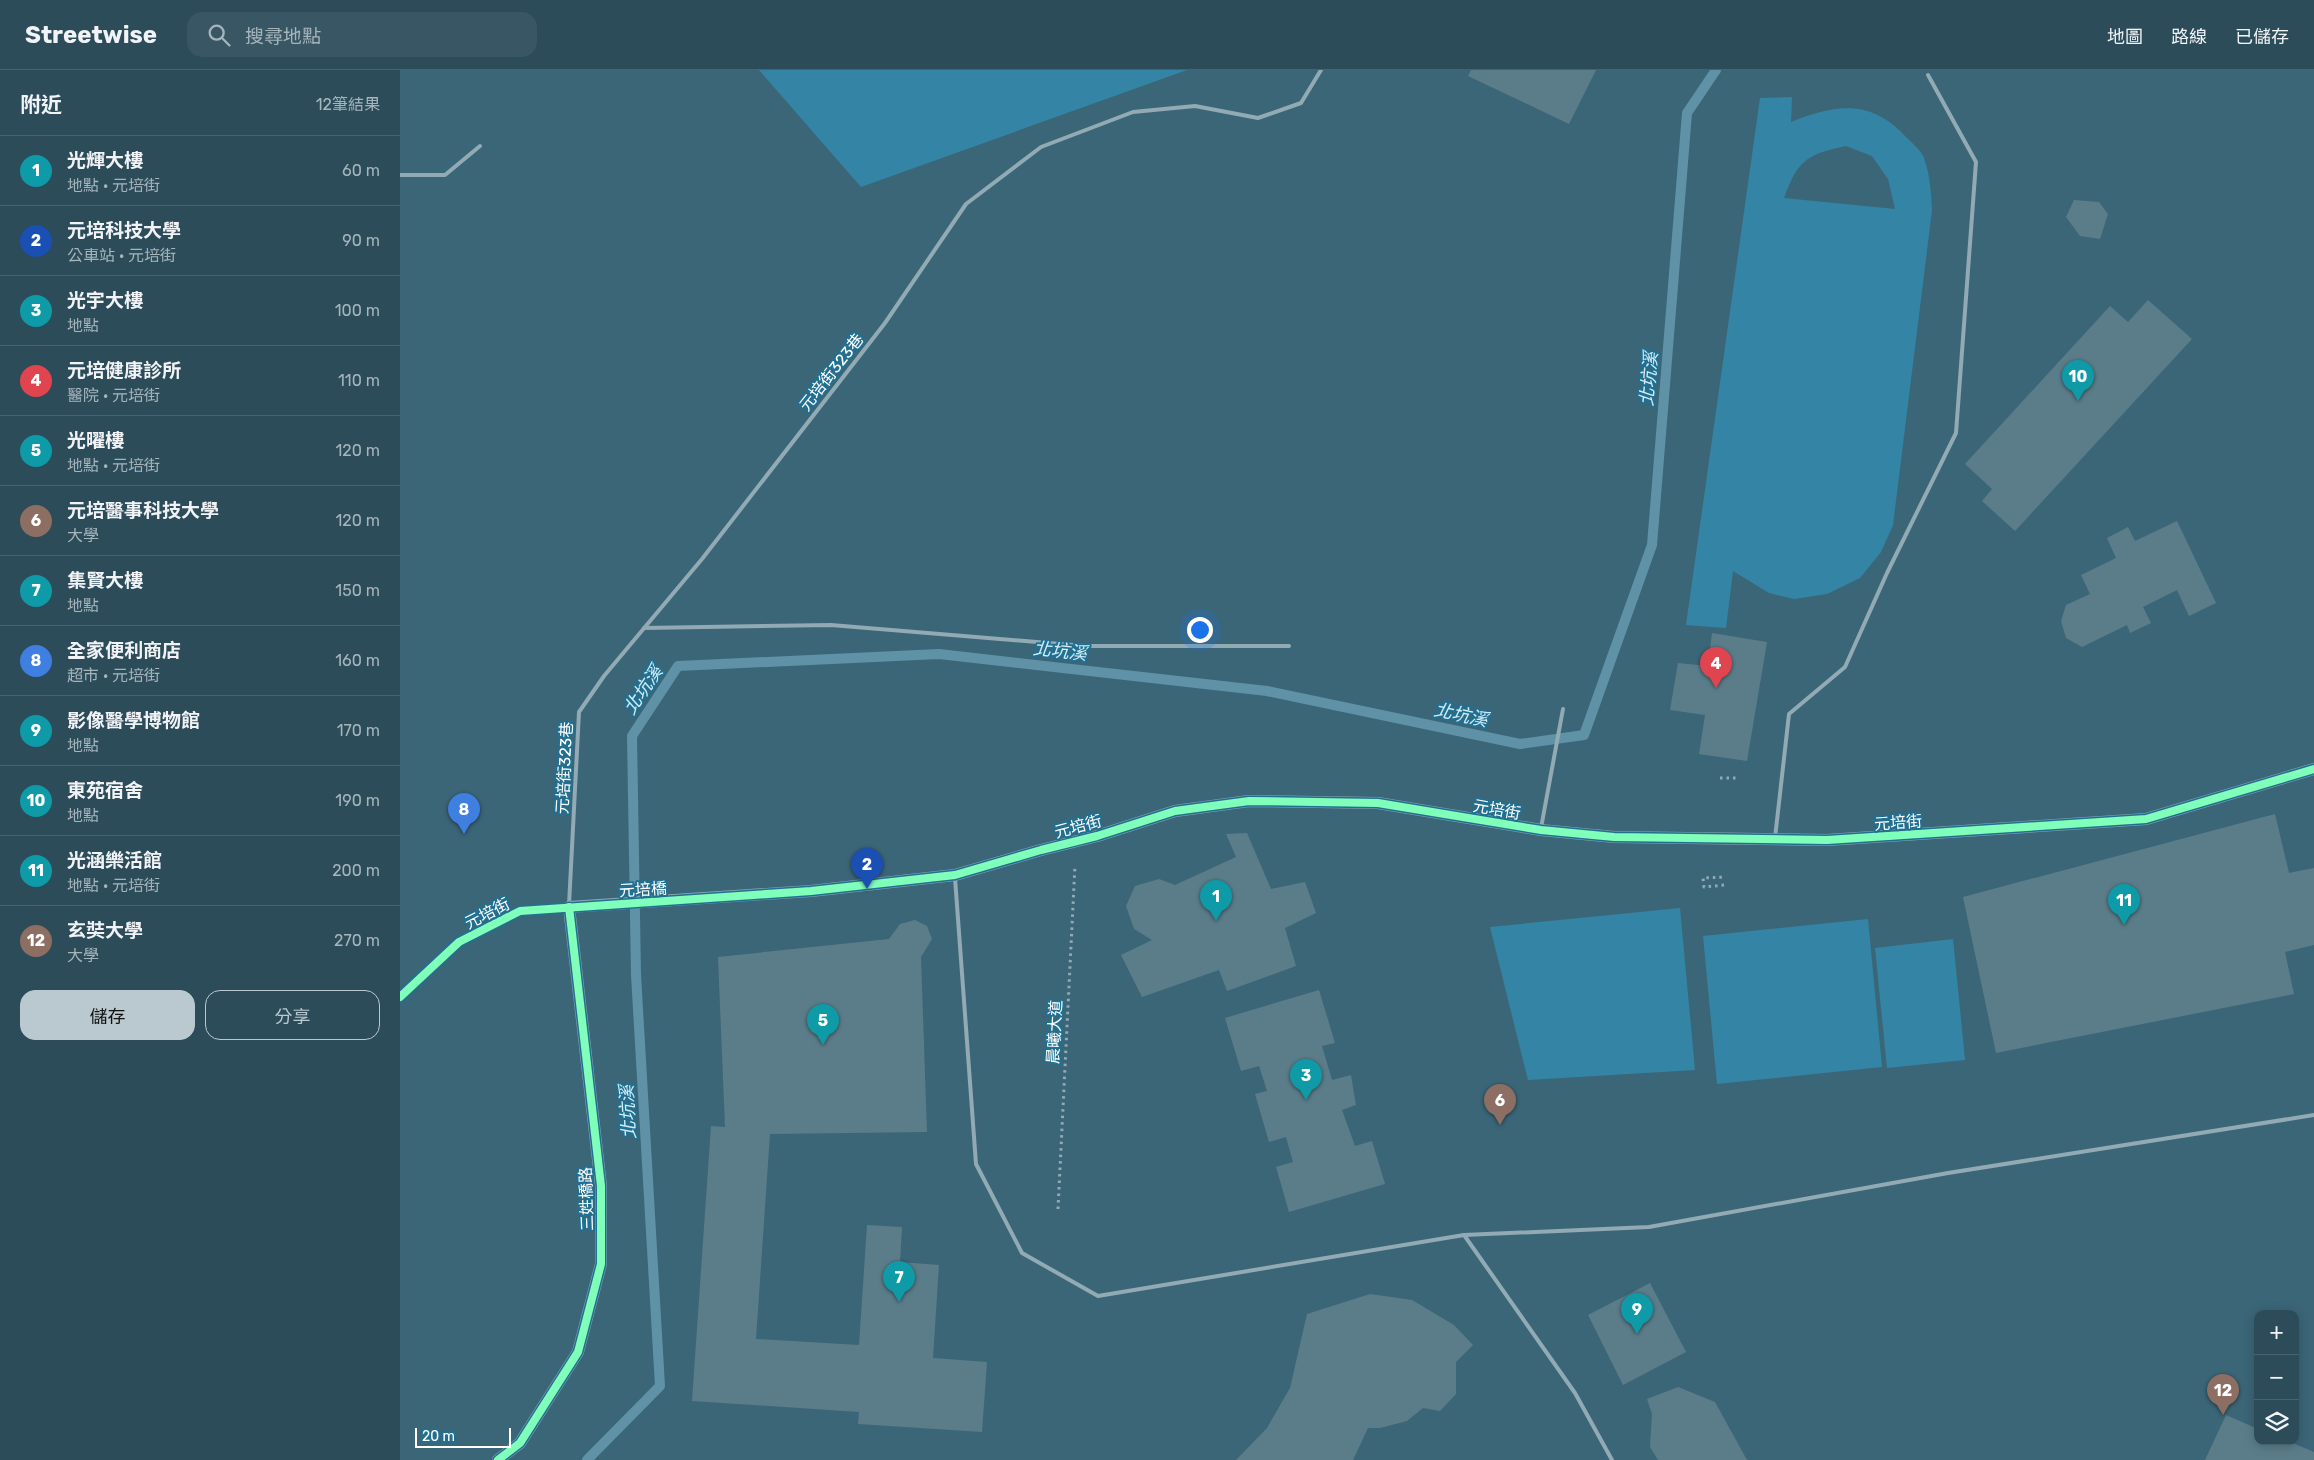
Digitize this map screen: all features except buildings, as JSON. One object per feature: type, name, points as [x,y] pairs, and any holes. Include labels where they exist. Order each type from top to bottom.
[{"type":"street","name":"元培街","points":[[680,901],[811,892],[955,875],[1096,836],[1175,811],[1249,801],[1378,803],[1541,830],[1614,837],[1827,840],[2146,819],[2314,769]]},
{"type":"street","name":"元培橋","points":[[609,905],[680,901]]},
{"type":"street","name":"元培街","points":[[400,997],[459,942],[520,911],[609,905]]},
{"type":"street","name":"三姓橋路","points":[[498,1460],[520,1443],[578,1352],[601,1264],[601,1186],[569,907]]},
{"type":"lane","name":"元培街323巷","points":[[569,907],[580,712],[604,676],[702,559],[885,323],[966,204],[1041,147],[1133,112],[1196,106],[1258,118],[1301,103],[1321,70]]},
{"type":"lane","points":[[1775,840],[1789,714],[1845,667],[1887,573],[1956,434],[1976,162],[1928,75]]},
{"type":"lane","points":[[400,175],[445,175],[480,146]]},
{"type":"lane","points":[[644,628],[831,625],[1085,646],[1290,646]]},
{"type":"lane","points":[[1541,830],[1563,709]]},
{"type":"lane","points":[[955,875],[976,1164],[1022,1253],[1098,1296],[1464,1235],[1650,1226],[1948,1173],[2314,1115]]},
{"type":"lane","points":[[1464,1235],[1575,1393],[1612,1460]]},
{"type":"path","points":[[1720,778],[1738,778]]},
{"type":"path","points":[[1724,885],[1704,887],[1703,878],[1726,877]]},
{"type":"shaded area","points":[[759,70],[1187,70],[861,187]]},
{"type":"shaded area","points":[[1792,97],[1791,122],[1823,111],[1852,108],[1880,116],[1893,125],[1916,147],[1923,155],[1926,164],[1932,210],[1893,525],[1881,552],[1860,578],[1827,594],[1794,599],[1769,593],[1733,571],[1726,628],[1686,625],[1760,98]],"holes":[[[1846,146],[1872,156],[1888,179],[1895,209],[1784,198],[1794,175],[1806,160],[1813,156]]]},
{"type":"shaded area","points":[[1680,908],[1695,1070],[1528,1080],[1490,927]]},
{"type":"shaded area","points":[[1868,919],[1882,1067],[1717,1084],[1703,936]]},
{"type":"shaded area","points":[[1953,939],[1965,1060],[1887,1068],[1875,948]]},
{"type":"waterway","name":"北坑溪","points":[[587,1460],[660,1386],[636,975],[632,736],[678,666],[939,654],[1267,691],[1520,744],[1584,735],[1652,545],[1687,113],[1716,70]]},
{"type":"cycle path","points":[[400,997],[459,942],[520,911],[811,891],[955,875],[1097,836],[1175,811],[1249,801],[1378,803],[1541,830],[1614,837],[1827,840],[2146,819],[2314,769]]},
{"type":"cycle path","points":[[498,1460],[520,1443],[578,1352],[601,1264],[601,1186],[569,907]]},
{"type":"place","name":"東苑宿舍","points":[[2078,401]]},
{"type":"place","name":"元培健康診所","points":[[1716,688]]},
{"type":"place","name":"全家便利商店","points":[[464,834]]},
{"type":"place","name":"元培科技大學","points":[[867,889]]},
{"type":"place","name":"光輝大樓","points":[[1216,921]]},
{"type":"place","name":"光涵樂活館","points":[[2124,925]]},
{"type":"place","name":"光曜樓","points":[[823,1045]]},
{"type":"place","name":"光宇大樓","points":[[1306,1100]]},
{"type":"place","name":"元培醫事科技大學","points":[[1500,1125]]},
{"type":"place","name":"集賢大樓","points":[[899,1302]]},
{"type":"place","name":"影像醫學博物館","points":[[1637,1334]]},
{"type":"place","name":"玄奘大學","points":[[2223,1415]]}]
